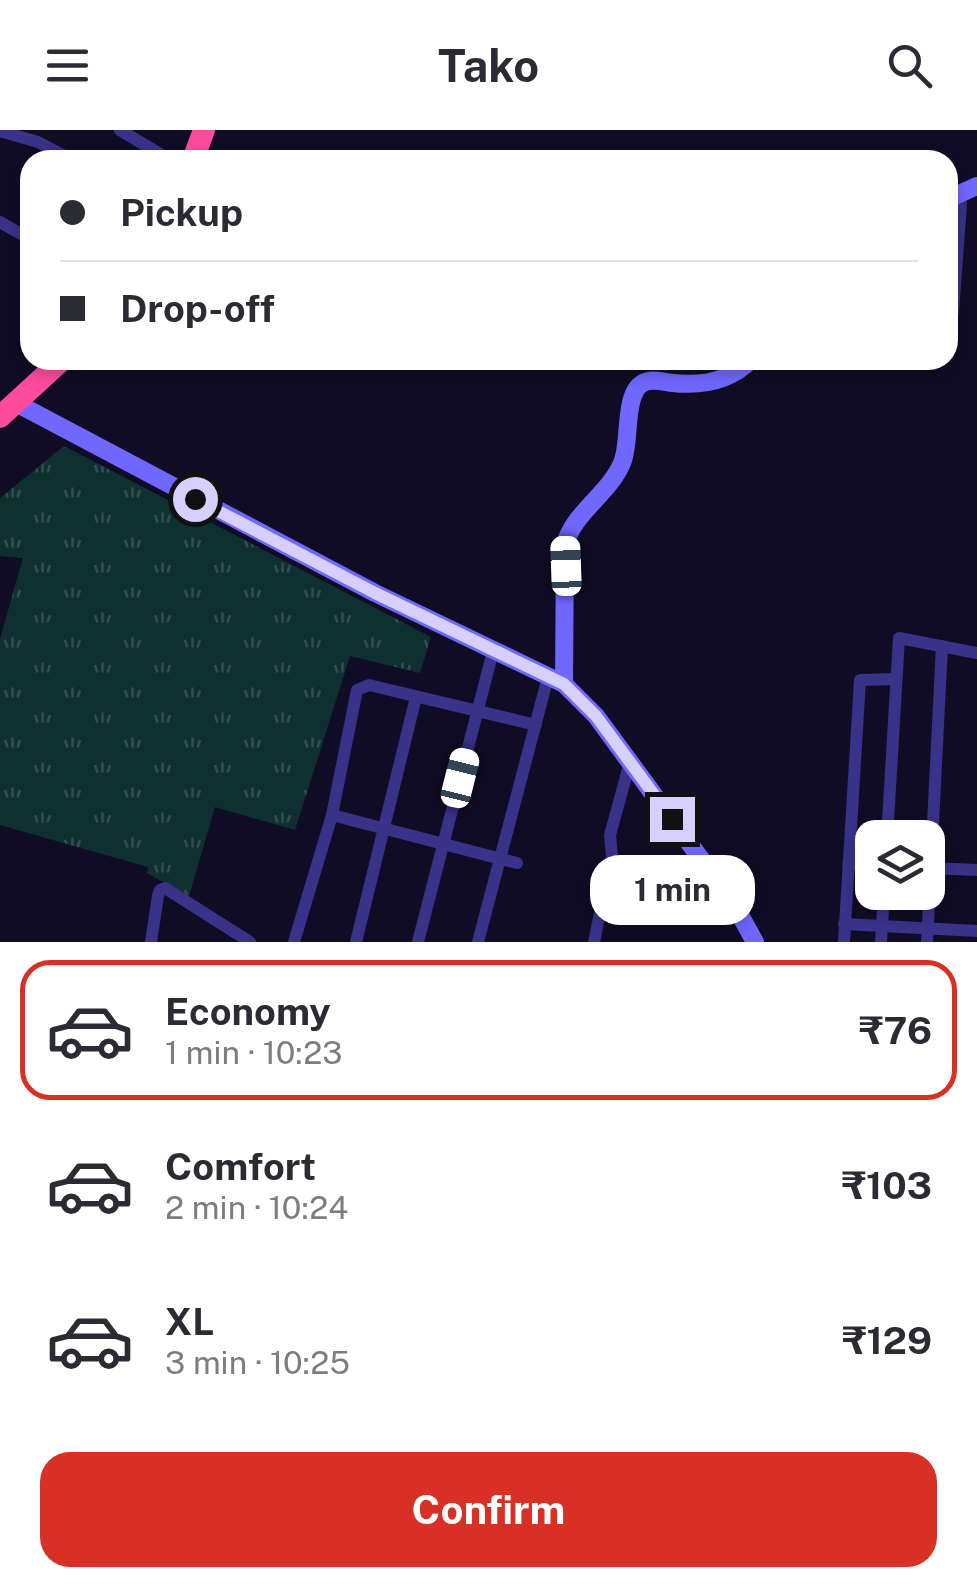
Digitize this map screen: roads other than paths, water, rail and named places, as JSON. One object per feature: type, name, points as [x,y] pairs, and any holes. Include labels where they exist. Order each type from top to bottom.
[{"type":"highway","points":[[8,410],[50,370]]},
{"type":"street","points":[[120,130],[153,150]]},
{"type":"street","points":[[0,131],[53,150]]},
{"type":"street","points":[[958,233],[961,193]]},
{"type":"street","points":[[478,942],[536,725],[556,681],[565,544],[574,523],[622,464],[636,388],[653,380],[705,384],[736,370]]},
{"type":"street","points":[[8,410],[556,681],[596,716],[734,904],[755,942]]},
{"type":"street","points":[[888,820],[899,638],[977,653]]},
{"type":"street","points":[[932,820],[942,646]]},
{"type":"street","points":[[418,942],[494,651]]},
{"type":"street","points":[[844,942],[860,680],[896,679]]},
{"type":"street","points":[[294,942],[332,814],[358,690],[369,685],[536,725]]},
{"type":"street","points":[[356,942],[416,697]]},
{"type":"street","points":[[594,942],[612,858],[610,835],[630,762]]},
{"type":"street","points":[[332,814],[518,864]]},
{"type":"street","points":[[848,864],[855,864]]},
{"type":"street","points":[[945,869],[977,870]]},
{"type":"street","points":[[152,942],[158,896],[165,888],[243,940]]},
{"type":"street","points":[[604,894],[640,889]]},
{"type":"street","points":[[882,942],[883,910]]},
{"type":"street","points":[[928,910],[928,935]]},
{"type":"street","points":[[844,924],[928,935],[977,931]]}]
